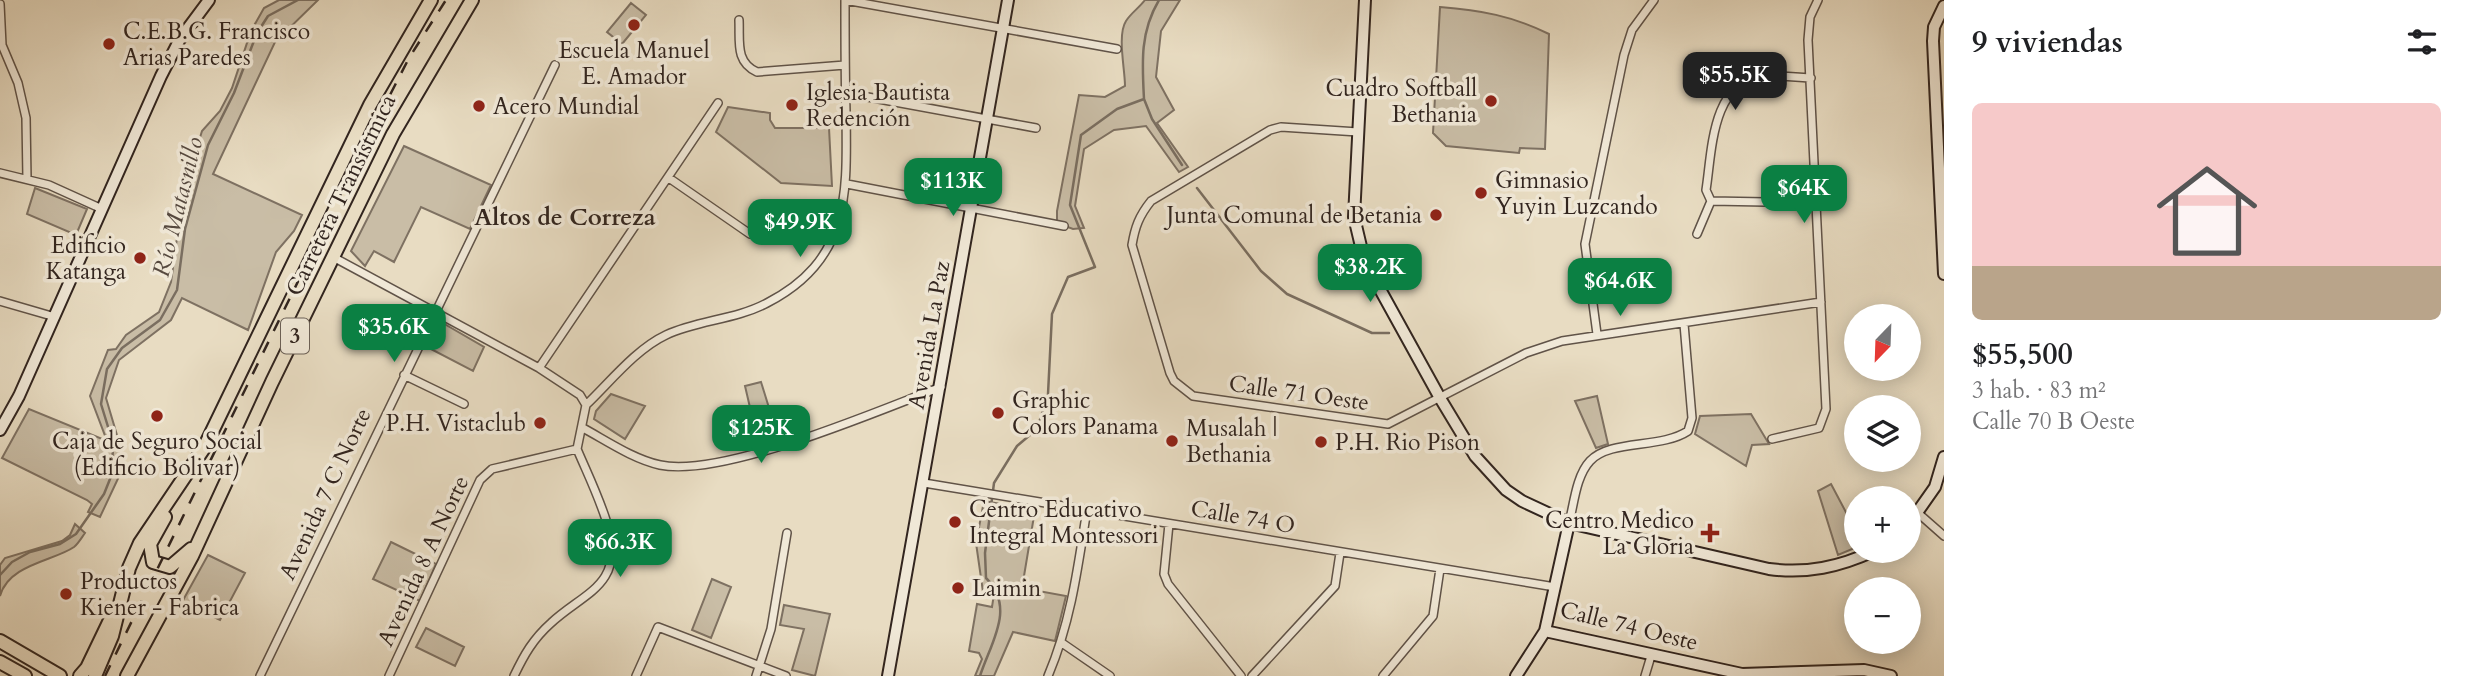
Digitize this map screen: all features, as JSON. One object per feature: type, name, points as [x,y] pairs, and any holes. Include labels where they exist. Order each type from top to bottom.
[{"type":"main road","name":"Carretera Transístmica","points":[[95,676],[112,636],[140,542],[204,449],[370,105],[431,0]]},
{"type":"main road","name":"Carretera Transístmica","points":[[127,676],[200,538],[393,134],[444,41],[472,0]]},
{"type":"main road","points":[[187,476],[151,542],[150,557],[159,566],[170,567],[200,538]]},
{"type":"main road","points":[[80,676],[87,668],[124,590]]},
{"type":"main road","points":[[0,641],[60,676]]},
{"type":"main road","points":[[0,662],[25,676]]},
{"type":"street","points":[[586,405],[664,336],[713,319],[750,311],[776,298],[801,279],[829,244],[839,226],[847,184],[845,0],[1117,49]]},
{"type":"street","name":"Avenida La Paz","points":[[888,676],[1009,0]]},
{"type":"street","points":[[1365,0],[1354,217],[1363,256],[1440,398],[1475,456],[1506,490],[1522,501],[1569,523],[1792,572],[1848,563]]},
{"type":"street","points":[[1772,439],[1811,432],[1819,428],[1825,416],[1808,26],[1818,0]]},
{"type":"street","points":[[0,430],[55,317],[161,76],[180,39],[208,1]]},
{"type":"street","points":[[1597,334],[1586,244],[1624,55],[1632,30],[1652,1]]},
{"type":"street","points":[[0,4],[2,44],[18,83],[26,118],[27,179]]},
{"type":"street","points":[[1944,6],[1934,27],[1933,41],[1940,127],[1944,274]]},
{"type":"street","points":[[738,20],[740,57],[745,67],[757,72],[845,65]]},
{"type":"street","name":"Avenida 7 C Norte","points":[[260,676],[555,65]]},
{"type":"street","points":[[1697,234],[1711,201],[1706,190],[1719,114],[1733,90],[1760,76],[1811,78]]},
{"type":"street","points":[[846,93],[1036,128]]},
{"type":"street","points":[[539,369],[718,103]]},
{"type":"street","name":"Calle 71 Oeste","points":[[1358,132],[1281,127],[1270,130],[1151,201],[1135,226],[1132,245],[1170,373],[1174,381],[1200,399],[1388,424],[1526,353],[1597,334],[1685,324],[1821,302]]},
{"type":"street","points":[[0,173],[49,185],[102,209]]},
{"type":"street","points":[[669,178],[750,234]]},
{"type":"street","points":[[847,184],[1064,226]]},
{"type":"street","points":[[1711,201],[1817,203]]},
{"type":"street","points":[[333,257],[539,369],[580,395],[586,405],[577,449],[609,531],[611,554],[607,574],[597,590],[552,621],[529,645],[514,676]]},
{"type":"street","points":[[0,301],[55,317]]},
{"type":"street","points":[[1569,523],[1581,477],[1591,460],[1625,447],[1676,439],[1688,432],[1692,418],[1685,324]]},
{"type":"street","points":[[404,375],[464,404]]},
{"type":"street","points":[[583,428],[658,465],[692,466],[771,448],[941,387]]},
{"type":"street","name":"Avenida 8 A Norte","points":[[389,676],[480,480],[492,468],[577,449]]},
{"type":"street","points":[[1921,508],[1942,470],[1944,457]]},
{"type":"street","name":"Calle 74 O","points":[[924,483],[1555,587]]},
{"type":"street","points":[[1048,676],[1062,643],[1074,593],[1087,509]]},
{"type":"street","points":[[1921,516],[1944,536]]},
{"type":"street","name":"Calle 74 Oeste","points":[[1569,523],[1545,631],[1742,674],[1864,670],[1891,676]]},
{"type":"street","points":[[1169,524],[1164,574],[1168,584],[1241,676]]},
{"type":"street","points":[[756,676],[771,629],[787,533]]},
{"type":"street","points":[[1252,676],[1335,586],[1340,553]]},
{"type":"street","points":[[1383,676],[1433,616],[1440,569]]},
{"type":"street","points":[[636,676],[658,627],[786,676]]},
{"type":"street","points":[[1516,676],[1545,631]]},
{"type":"street","points":[[1062,643],[1110,676]]},
{"type":"street","points":[[1645,676],[1651,656]]},
{"type":"shaded area","points":[[279,0],[318,0],[275,42],[213,174],[302,215],[294,231],[276,252],[248,330],[182,298],[171,320],[119,360],[106,398],[119,442],[122,470],[100,517],[88,512],[92,504],[87,500],[2,458],[29,409],[107,441],[90,396],[108,350],[116,349],[126,335],[159,312],[171,282],[178,230],[185,213],[183,193],[202,131],[220,111],[232,88],[251,31],[264,8]]},
{"type":"shaded area","points":[[1145,0],[1180,0],[1161,31],[1156,77],[1174,110],[1157,123],[1188,167],[1179,172],[1146,126],[1114,130],[1084,149],[1075,206],[1084,228],[1073,229],[1057,223],[1057,211],[1079,95],[1105,97],[1125,86],[1123,27]]},
{"type":"shaded area","points":[[631,3],[646,15],[622,44],[607,32]]},
{"type":"shaded area","name":"Cuadro Softball Bethania","points":[[1440,7],[1496,15],[1549,34],[1545,149],[1520,148],[1519,153],[1446,146],[1433,133]]},
{"type":"shaded area","points":[[728,107],[770,113],[770,120],[775,128],[829,128],[832,186],[781,183],[716,132]]},
{"type":"shaded area","points":[[404,146],[491,185],[470,229],[421,207],[394,262],[374,251],[365,266],[351,251]]},
{"type":"shaded area","points":[[35,188],[87,209],[76,235],[27,214]]},
{"type":"shaded area","points":[[441,322],[484,347],[473,371],[427,347],[434,329]]},
{"type":"shaded area","points":[[761,382],[778,437],[758,442],[745,386]]},
{"type":"shaded area","points":[[611,394],[645,406],[625,439],[594,419],[596,411]]},
{"type":"shaded area","points":[[1597,396],[1608,444],[1596,448],[1575,401]]},
{"type":"shaded area","points":[[1751,414],[1769,444],[1752,445],[1746,466],[1695,434],[1700,416]]},
{"type":"shaded area","points":[[1831,484],[1844,508],[1844,552],[1838,555],[1818,491]]},
{"type":"shaded area","points":[[984,501],[1035,510],[1022,588],[1066,596],[1055,641],[1013,632],[994,676],[975,676],[982,659],[979,653],[969,651],[977,604],[992,607],[994,594],[983,592],[976,543]]},
{"type":"shaded area","points":[[75,524],[85,533],[75,546],[22,570],[5,585],[0,596],[0,565],[5,558],[62,541],[70,535]]},
{"type":"shaded area","points":[[391,542],[436,564],[420,601],[373,579]]},
{"type":"shaded area","points":[[208,555],[245,573],[220,620],[182,602]]},
{"type":"shaded area","points":[[712,579],[731,587],[711,638],[692,630]]},
{"type":"shaded area","points":[[784,605],[830,614],[815,676],[792,670],[804,629],[780,625]]},
{"type":"shaded area","points":[[426,628],[464,647],[455,666],[416,647]]},
{"type":"waterway","name":"Río Matasnillo","points":[[0,575],[12,562],[30,552],[60,544],[76,534],[104,494],[112,474],[113,443],[101,404],[107,369],[122,348],[160,320],[177,290],[185,229],[208,145],[234,93],[257,33],[268,16],[298,0]]},
{"type":"waterway","points":[[980,676],[995,638],[1000,613],[995,589],[986,578],[985,553],[994,483],[1017,446],[1037,429],[1048,394],[1052,314],[1068,277],[1095,267],[1070,205],[1081,135],[1117,109],[1144,99],[1145,36],[1159,0]]},
{"type":"waterway","points":[[1144,99],[1152,119],[1182,165]]},
{"type":"waterway","points":[[1197,188],[1261,271],[1287,294],[1372,333],[1389,333]]},
{"type":"railway","points":[[105,676],[375,124],[409,58],[446,0]]},
{"type":"place","name":"Escuela Manuel E. Amador","points":[[634,25]]},
{"type":"place","name":"C.E.B.G. Francisco Arias Paredes","points":[[109,44]]},
{"type":"place","name":"Cuadro Softball Bethania","points":[[1491,101]]},
{"type":"place","name":"Iglesia Bautista Redención","points":[[792,105]]},
{"type":"place","name":"Acero Mundial","points":[[479,106]]},
{"type":"place","name":"Gimnasio Yuyin Luzcando","points":[[1481,193]]},
{"type":"place","name":"Junta Comunal de Betania","points":[[1436,215]]},
{"type":"place","name":"Edificio Katanga","points":[[140,258]]},
{"type":"place","name":"Graphic Colors Panama","points":[[998,413]]},
{"type":"place","name":"Caja de Seguro Social (Edificio Bolivar)","points":[[157,416]]},
{"type":"place","name":"P.H. Vistaclub","points":[[540,423]]},
{"type":"place","name":"Musalah | Bethania","points":[[1172,441]]},
{"type":"place","name":"P.H. Rio Pison","points":[[1321,442]]},
{"type":"place","name":"Centro Educativo Integral Montessori","points":[[955,522]]},
{"type":"place","name":"Centro Medico La Gloria","points":[[1710,533]]},
{"type":"place","name":"Laimin","points":[[958,588]]},
{"type":"place","name":"Productos Kiener - Fabrica","points":[[66,594]]},
{"type":"district","name":"Altos de Correza","points":[[565,217]]}]
